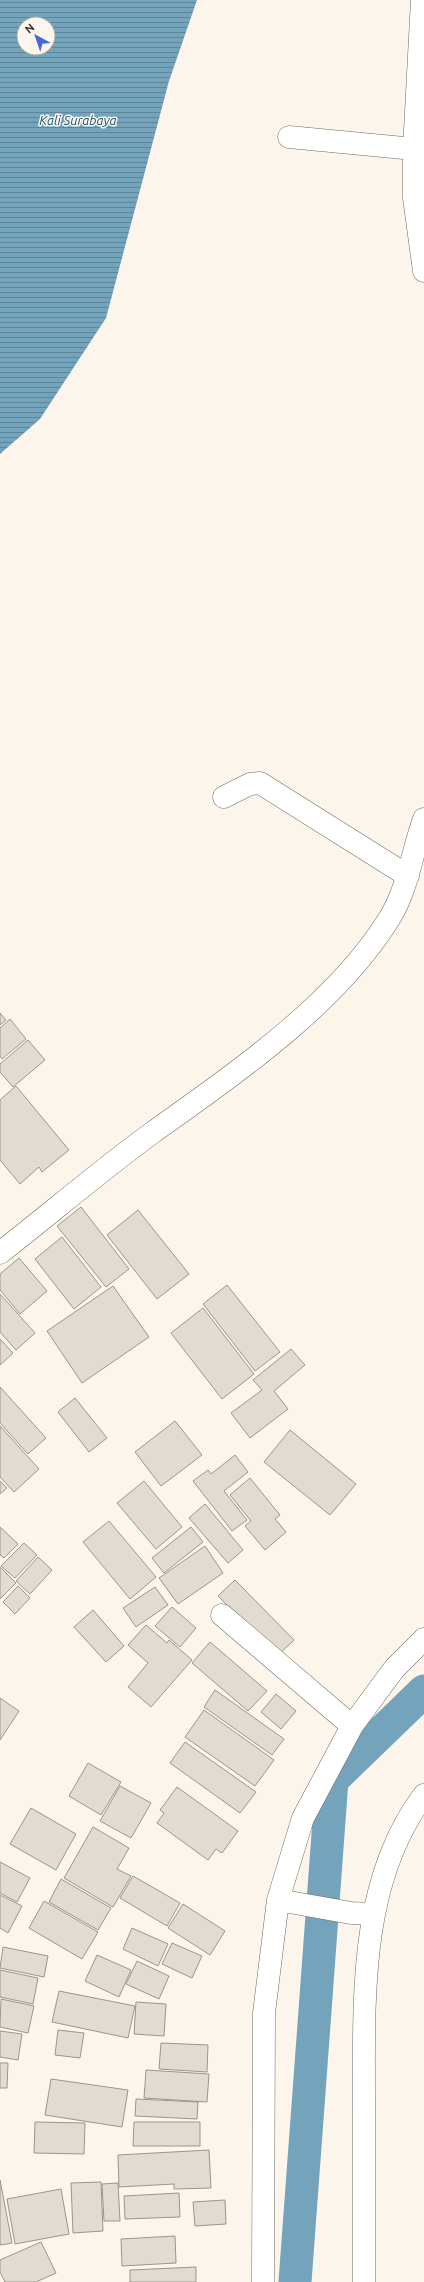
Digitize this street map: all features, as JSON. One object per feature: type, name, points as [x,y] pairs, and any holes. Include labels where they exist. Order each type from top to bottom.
[{"type":"street","points":[[422,0],[414,149],[414,198],[424,271]]},
{"type":"street","points":[[289,137],[414,149]]},
{"type":"street","points":[[224,797],[250,784],[260,783],[408,876]]},
{"type":"street","points":[[0,1253],[150,1134],[240,1071],[332,991],[390,918],[408,876],[424,819]]},
{"type":"street","points":[[222,1615],[352,1726]]},
{"type":"street","points":[[263,2282],[264,2013],[303,1818],[352,1726],[394,1669],[424,1639]]},
{"type":"street","points":[[364,2282],[364,2007],[373,1914],[387,1868],[407,1817],[424,1795]]},
{"type":"street","points":[[286,1902],[351,1913],[373,1914]]},
{"type":"water","name":"Kali Surabaya","points":[[0,0],[197,0],[169,81],[106,318],[40,419],[0,454]]},
{"type":"building","points":[[0,1013],[6,1020],[0,1025]]},
{"type":"building","points":[[10,1019],[26,1039],[2,1059],[0,1056],[0,1028]]},
{"type":"building","points":[[28,1040],[45,1060],[13,1087],[0,1072],[0,1064]]},
{"type":"building","points":[[16,1086],[69,1150],[42,1172],[39,1167],[20,1184],[0,1160],[0,1100]]},
{"type":"building","points":[[81,1207],[129,1269],[106,1287],[57,1226]]},
{"type":"building","points":[[138,1210],[189,1274],[157,1299],[107,1235]]},
{"type":"building","points":[[62,1237],[101,1287],[74,1309],[35,1259]]},
{"type":"building","points":[[19,1258],[47,1291],[20,1314],[0,1290],[0,1274]]},
{"type":"building","points":[[227,1285],[280,1352],[255,1371],[203,1304]]},
{"type":"building","points":[[113,1286],[149,1337],[82,1383],[47,1331]]},
{"type":"building","points":[[0,1294],[35,1333],[16,1350],[0,1332]]},
{"type":"building","points":[[203,1308],[254,1374],[222,1399],[171,1333]]},
{"type":"building","points":[[0,1339],[13,1353],[0,1365]]},
{"type":"building","points":[[291,1349],[305,1365],[274,1391],[288,1409],[250,1438],[231,1413],[262,1390],[253,1380]]},
{"type":"building","points":[[0,1387],[46,1438],[28,1454],[0,1423]]},
{"type":"building","points":[[75,1398],[107,1438],[89,1452],[58,1412]]},
{"type":"building","points":[[175,1421],[202,1455],[161,1486],[135,1452]]},
{"type":"building","points":[[0,1426],[39,1469],[14,1492],[0,1477]]},
{"type":"building","points":[[290,1430],[356,1484],[330,1515],[264,1462]]},
{"type":"building","points":[[235,1455],[248,1472],[224,1491],[247,1520],[232,1531],[193,1481],[208,1470],[211,1474]]},
{"type":"building","points":[[250,1478],[280,1515],[275,1519],[286,1532],[265,1550],[245,1526],[251,1521],[230,1495]]},
{"type":"building","points":[[0,1481],[7,1488],[0,1494]]},
{"type":"building","points":[[144,1481],[182,1527],[156,1549],[117,1503]]},
{"type":"building","points":[[205,1504],[243,1550],[228,1563],[189,1518]]},
{"type":"building","points":[[109,1521],[156,1577],[130,1599],[83,1542]]},
{"type":"building","points":[[0,1527],[18,1544],[4,1558],[0,1555]]},
{"type":"building","points":[[191,1527],[203,1542],[164,1573],[152,1558]]},
{"type":"building","points":[[24,1543],[37,1555],[15,1578],[1,1566]]},
{"type":"building","points":[[205,1546],[223,1573],[178,1604],[159,1578]]},
{"type":"building","points":[[38,1557],[52,1570],[30,1594],[16,1581]]},
{"type":"building","points":[[0,1567],[16,1583],[0,1599]]},
{"type":"building","points":[[235,1580],[294,1640],[277,1656],[218,1596]]},
{"type":"building","points":[[18,1586],[30,1598],[15,1614],[3,1602]]},
{"type":"building","points":[[155,1587],[168,1605],[136,1627],[123,1608]]},
{"type":"building","points":[[172,1607],[196,1628],[180,1647],[155,1626]]},
{"type":"building","points":[[93,1610],[124,1646],[106,1662],[74,1627]]},
{"type":"building","points":[[146,1625],[167,1643],[169,1640],[192,1660],[151,1707],[128,1687],[148,1663],[128,1645]]},
{"type":"building","points":[[210,1642],[267,1691],[248,1711],[192,1663]]},
{"type":"building","points":[[215,1690],[284,1739],[272,1755],[204,1707]]},
{"type":"building","points":[[276,1694],[296,1711],[281,1729],[261,1712]]},
{"type":"building","points":[[0,1698],[19,1711],[0,1740]]},
{"type":"building","points":[[204,1710],[274,1760],[255,1786],[185,1737]]},
{"type":"building","points":[[185,1742],[256,1792],[240,1813],[170,1763]]},
{"type":"building","points":[[88,1763],[121,1782],[101,1815],[69,1796]]},
{"type":"building","points":[[120,1786],[151,1803],[131,1838],[100,1821]]},
{"type":"building","points":[[177,1787],[238,1831],[222,1853],[216,1849],[208,1860],[157,1823],[164,1813],[160,1810]]},
{"type":"building","points":[[31,1808],[76,1834],[56,1870],[10,1844]]},
{"type":"building","points":[[93,1827],[129,1848],[117,1869],[131,1876],[113,1907],[64,1878]]},
{"type":"building","points":[[0,1862],[30,1878],[17,1902],[0,1893]]},
{"type":"building","points":[[133,1876],[180,1903],[167,1926],[120,1898]]},
{"type":"building","points":[[61,1879],[111,1908],[98,1930],[49,1902]]},
{"type":"building","points":[[0,1895],[22,1906],[8,1933],[0,1928]]},
{"type":"building","points":[[44,1901],[98,1932],[82,1959],[29,1928]]},
{"type":"building","points":[[183,1904],[225,1931],[210,1955],[168,1928]]},
{"type":"building","points":[[132,1928],[168,1944],[158,1966],[123,1949]]},
{"type":"building","points":[[172,1943],[202,1956],[192,1978],[162,1964]]},
{"type":"building","points":[[3,1947],[48,1956],[44,1977],[0,1968]]},
{"type":"building","points":[[97,1955],[131,1970],[119,1997],[85,1981]]},
{"type":"building","points":[[137,1961],[169,1976],[159,1999],[126,1984]]},
{"type":"building","points":[[0,1970],[38,1978],[33,2004],[0,1997]]},
{"type":"building","points":[[59,1991],[135,2006],[128,2038],[52,2022]]},
{"type":"building","points":[[1,1999],[34,2006],[28,2033],[0,2027]]},
{"type":"building","points":[[136,2002],[166,2004],[164,2036],[134,2034]]},
{"type":"building","points":[[58,2030],[84,2033],[80,2058],[55,2055]]},
{"type":"building","points":[[0,2031],[22,2034],[18,2060],[0,2057]]},
{"type":"building","points":[[161,2043],[208,2045],[207,2072],[159,2069]]},
{"type":"building","points":[[0,2063],[8,2063],[7,2088],[0,2088]]},
{"type":"building","points":[[146,2070],[209,2074],[207,2102],[144,2098]]},
{"type":"building","points":[[51,2079],[128,2090],[122,2127],[45,2115]]},
{"type":"building","points":[[136,2099],[198,2102],[197,2119],[135,2116]]},
{"type":"building","points":[[35,2122],[85,2123],[84,2154],[34,2153]]},
{"type":"building","points":[[134,2122],[200,2122],[200,2146],[133,2146]]},
{"type":"building","points":[[209,2150],[211,2188],[174,2189],[174,2184],[119,2187],[118,2155]]},
{"type":"building","points":[[0,2180],[12,2243],[0,2245]]},
{"type":"building","points":[[101,2182],[103,2231],[73,2233],[71,2183]]},
{"type":"building","points":[[118,2183],[120,2221],[104,2221],[102,2184]]},
{"type":"building","points":[[61,2189],[69,2234],[15,2244],[7,2199]]},
{"type":"building","points":[[179,2193],[180,2217],[125,2219],[124,2196]]},
{"type":"building","points":[[225,2200],[226,2224],[195,2226],[193,2202]]},
{"type":"building","points":[[175,2236],[176,2263],[122,2266],[121,2239]]},
{"type":"building","points":[[41,2242],[56,2273],[36,2282],[5,2282],[0,2272],[0,2260]]},
{"type":"building","points":[[196,2267],[196,2282],[130,2282],[130,2270]]},
{"type":"waterway","points":[[295,2282],[332,1780],[424,1691]]}]
